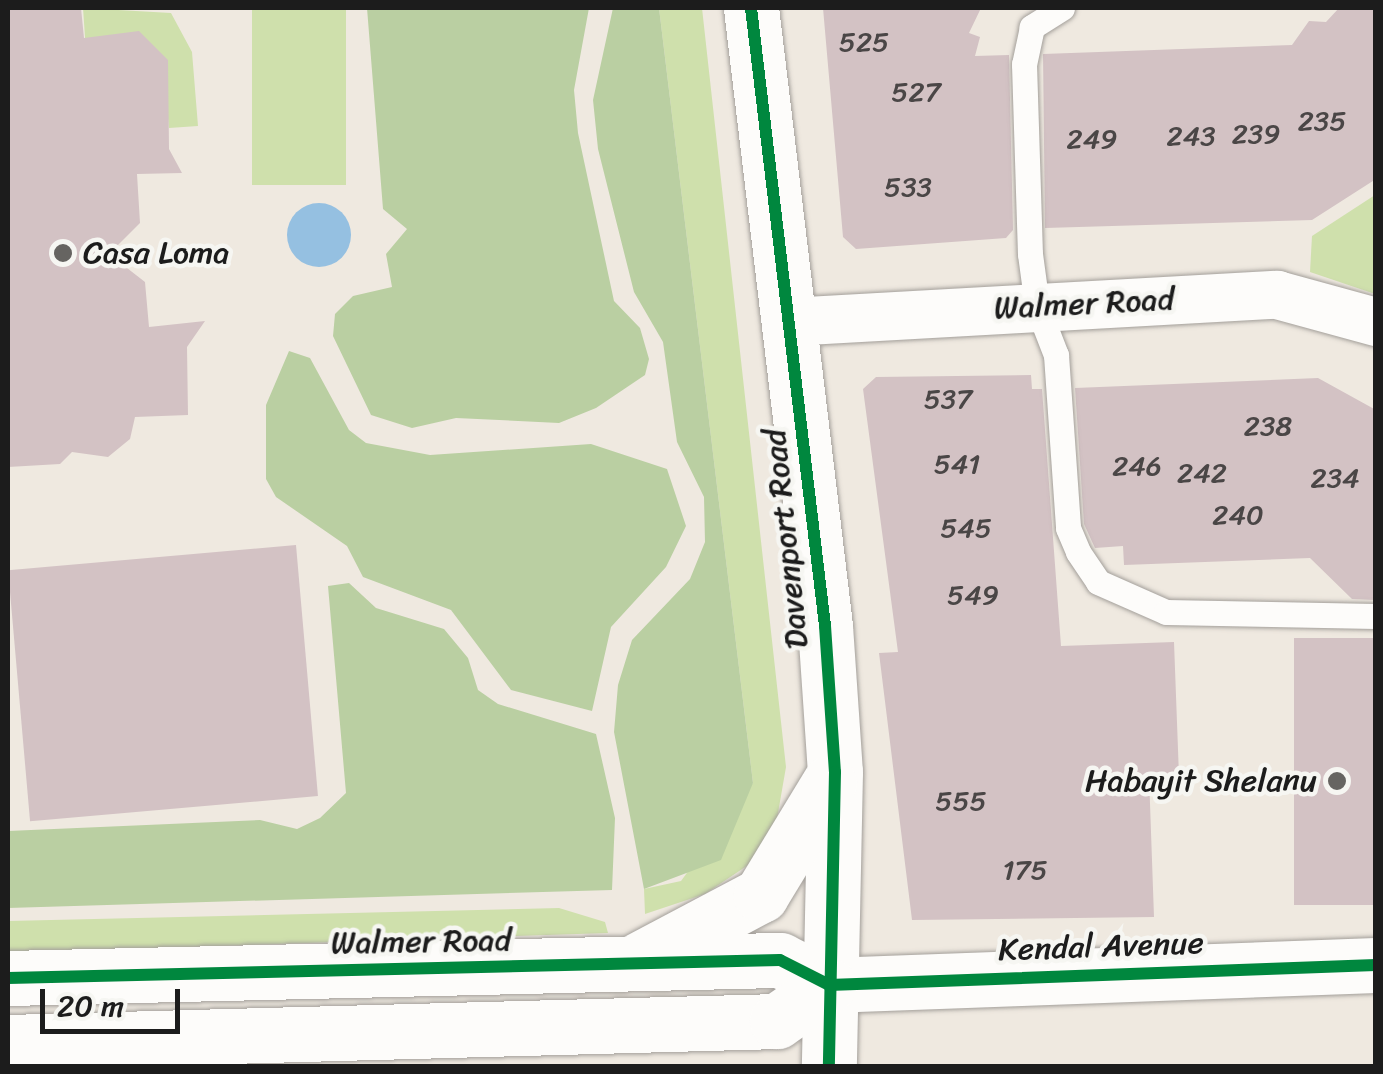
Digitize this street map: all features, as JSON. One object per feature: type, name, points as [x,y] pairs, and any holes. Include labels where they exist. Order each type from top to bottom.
[{"type":"street","name":"Davenport Road","points":[[751,8],[789,322],[835,772],[829,1066]]},
{"type":"street","name":"Walmer Road","points":[[789,322],[1277,294],[1376,322]]},
{"type":"street","points":[[629,964],[768,889],[835,772]]},
{"type":"street","name":"Walmer Road","points":[[8,978],[780,960],[829,985]]},
{"type":"street","name":"Kendal Avenue","points":[[829,985],[1376,964]]},
{"type":"street","points":[[8,1042],[777,1022],[829,985]]},
{"type":"lane","points":[[1062,8],[1040,18],[1026,44],[1036,306],[1056,355],[1068,528],[1098,582],[1166,612],[1376,616]]},
{"type":"green space","points":[[83,8],[171,13],[192,52],[198,126],[169,128],[163,68],[87,66]]},
{"type":"green space","points":[[252,8],[346,8],[346,185],[252,185]]},
{"type":"green space","points":[[367,8],[589,8],[574,90],[578,133],[614,301],[640,328],[649,359],[645,375],[596,408],[559,423],[456,418],[412,428],[371,415],[333,336],[335,314],[353,296],[392,287],[386,254],[407,229],[383,209]]},
{"type":"green space","points":[[613,8],[659,8],[753,783],[721,860],[644,889],[614,732],[618,685],[632,640],[690,579],[705,542],[704,497],[677,442],[663,342],[634,292],[598,149],[593,100]]},
{"type":"green space","points":[[659,8],[702,8],[786,767],[774,836],[757,859],[705,894],[645,914],[644,889],[681,881],[753,783]]},
{"type":"green space","points":[[1375,195],[1375,294],[1310,272],[1312,236]]},
{"type":"green space","points":[[289,351],[310,358],[349,430],[366,443],[430,455],[591,444],[667,469],[686,526],[666,567],[611,627],[592,711],[511,690],[451,610],[363,577],[347,546],[276,497],[266,479],[266,405]]},
{"type":"green space","points":[[349,583],[376,608],[444,629],[468,658],[478,690],[498,704],[596,734],[615,818],[612,890],[8,908],[8,831],[260,820],[297,829],[320,818],[346,793],[328,586]]},
{"type":"green space","points":[[559,908],[605,922],[608,933],[8,953],[8,921]]},
{"type":"water","points":[[319,203],[342,212],[351,235],[342,258],[319,267],[296,258],[287,235],[296,212]]},
{"type":"building","name":"Casa Loma","points":[[8,8],[81,8],[84,38],[139,31],[168,60],[169,149],[182,173],[137,174],[140,223],[109,254],[145,282],[149,327],[205,321],[187,347],[188,415],[135,417],[130,439],[108,457],[72,452],[60,464],[8,467]]},
{"type":"building","points":[[823,8],[981,8],[969,33],[980,37],[975,56],[1009,55],[1013,230],[1006,238],[856,249],[843,237]]},
{"type":"building","points":[[1339,8],[1376,8],[1376,179],[1312,220],[1045,228],[1043,54],[1292,45],[1309,21],[1326,22]]},
{"type":"building","points":[[1031,375],[1032,389],[1042,389],[1061,646],[1174,642],[1179,776],[1149,775],[1154,917],[912,920],[879,653],[898,652],[863,389],[876,377]]},
{"type":"building","points":[[1318,378],[1376,410],[1376,600],[1352,599],[1310,558],[1124,565],[1123,546],[1095,548],[1084,524],[1075,388]]},
{"type":"building","points":[[296,545],[318,796],[30,821],[8,570]]},
{"type":"building","name":"Habayit Shelanu","points":[[1294,638],[1376,638],[1376,905],[1294,905]]},
{"type":"cycle path","points":[[751,8],[825,626],[835,772],[829,1066]]},
{"type":"cycle path","points":[[8,978],[780,960],[829,985],[1376,965]]},
{"type":"place","name":"Casa Loma","points":[[63,253]]},
{"type":"place","name":"Habayit Shelanu","points":[[1337,781]]}]
